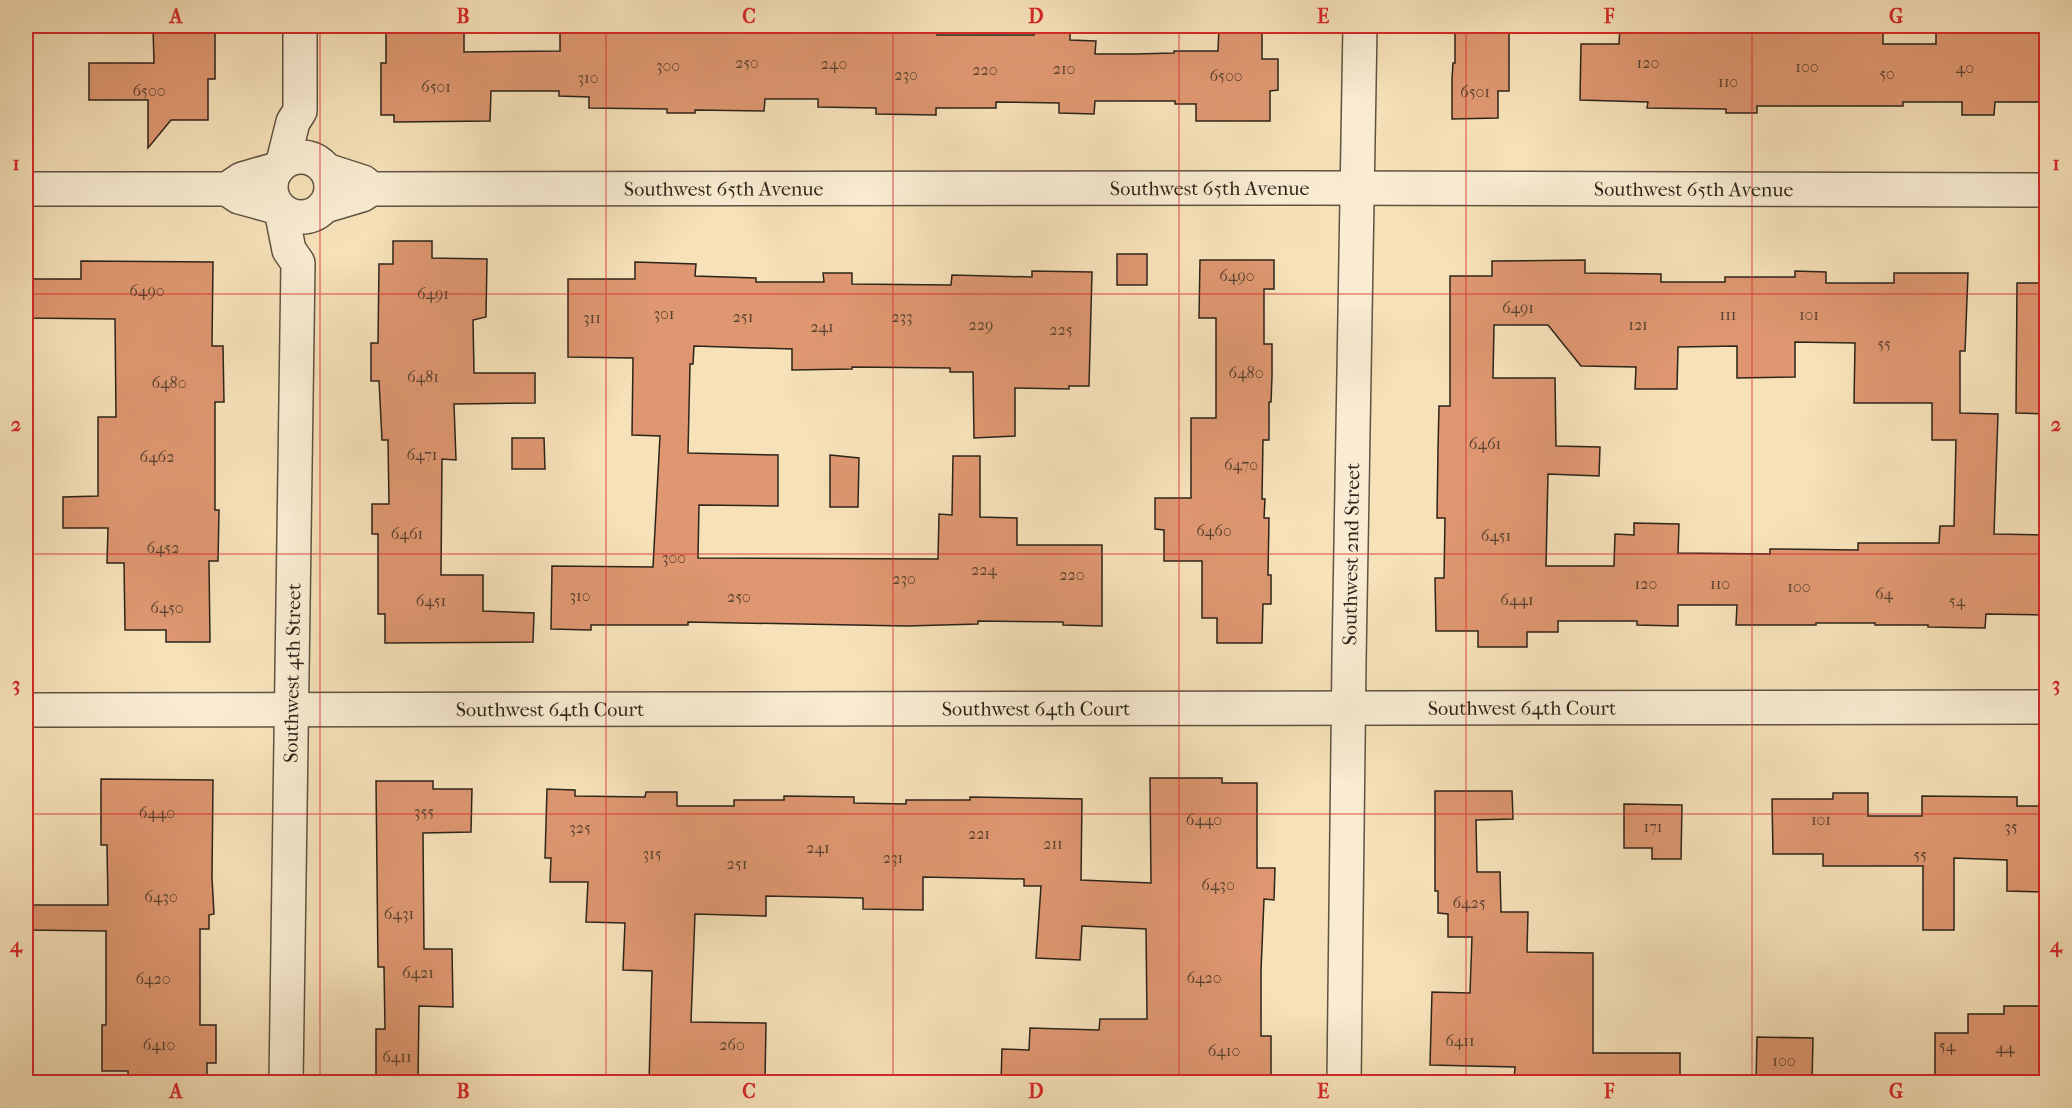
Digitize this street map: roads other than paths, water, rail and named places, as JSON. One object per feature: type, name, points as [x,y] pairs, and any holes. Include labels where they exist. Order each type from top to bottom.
[{"type":"street","name":"Southwest 4th Street","points":[[286,1083],[298,263],[289,250],[280,209],[270,189],[293,122],[300,111],[300,26]]},
{"type":"street","name":"Southwest 2nd Street","points":[[1344,1083],[1360,26]]},
{"type":"street","name":"Southwest 4th Street","points":[[298,263],[306,253],[332,188],[310,121],[300,111]]},
{"type":"street","points":[[26,189],[227,189],[242,179],[280,165],[292,158],[302,156],[323,166]]},
{"type":"street","name":"Southwest 65th Avenue","points":[[323,166],[363,182],[371,189]]},
{"type":"street","points":[[227,189],[239,197],[280,209],[288,215],[304,218],[322,209]]},
{"type":"street","name":"Southwest 65th Avenue","points":[[322,209],[362,195],[371,189],[2046,190]]},
{"type":"street","name":"Southwest 64th Court","points":[[26,710],[2046,707]]}]
